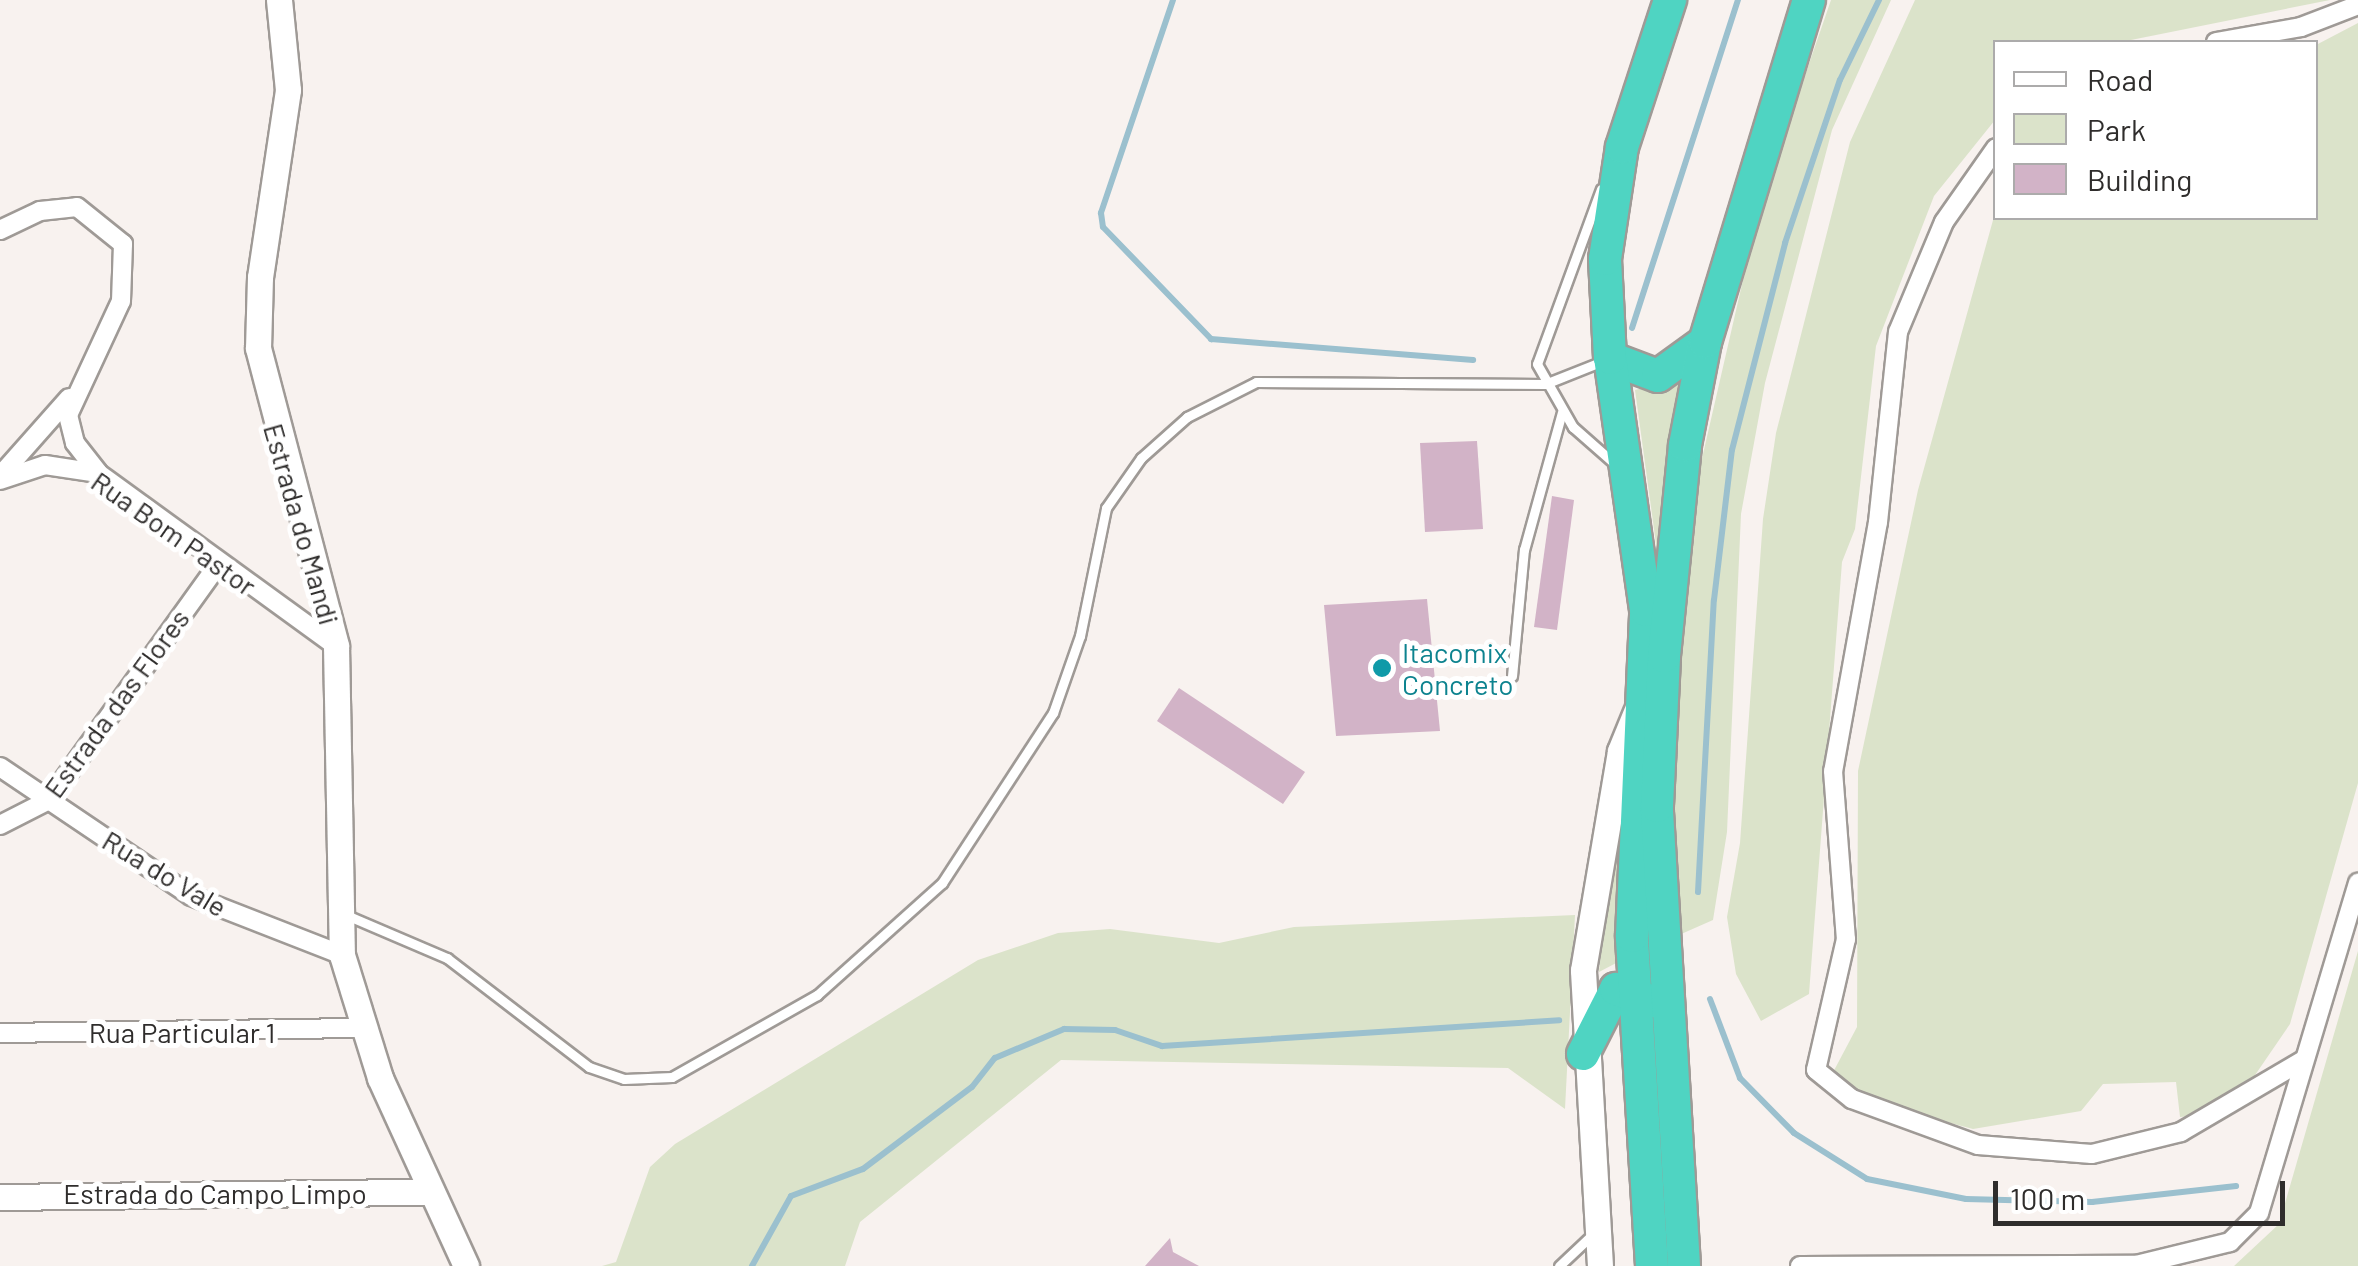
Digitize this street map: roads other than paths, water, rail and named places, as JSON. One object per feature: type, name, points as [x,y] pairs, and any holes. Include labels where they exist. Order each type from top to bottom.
[{"type":"highway","points":[[1652,1266],[1635,991],[1636,712],[1646,610],[1632,478],[1610,358],[1606,214],[1638,88],[1670,1]]},
{"type":"highway","points":[[1684,1266],[1657,806],[1662,676],[1685,445],[1705,342],[1808,1]]},
{"type":"highway","points":[[1610,358],[1658,376],[1705,342]]},
{"type":"highway","points":[[1584,1054],[1606,998],[1616,989],[1635,991],[1651,1002],[1668,1042]]},
{"type":"main road","name":"Estrada do Mandi","points":[[279,0],[288,90],[260,277],[260,364],[336,646],[338,913],[342,955],[364,1028],[430,1192],[466,1266]]},
{"type":"main road","points":[[1600,1266],[1584,1054],[1589,905],[1620,751],[1636,712]]},
{"type":"main road","name":"Estrada do Campo Limpo","points":[[0,1197],[430,1192]]},
{"type":"street","points":[[2226,40],[2300,26],[2358,5]]},
{"type":"street","points":[[1993,152],[1944,222],[1898,332],[1878,522],[1833,771],[1846,939],[1816,1070],[1852,1099],[1978,1145],[2092,1154],[2181,1132],[2302,1061]]},
{"type":"street","points":[[0,230],[40,210],[77,207],[123,244],[121,300],[74,393],[0,478]]},
{"type":"street","points":[[74,393],[70,430],[98,473]]},
{"type":"street","name":"Rua Bom Pastor","points":[[0,478],[46,465],[98,473],[218,565],[336,646]]},
{"type":"street","name":"Estrada das Flores","points":[[0,825],[50,800],[218,565]]},
{"type":"street","name":"Rua do Vale","points":[[0,767],[192,896],[342,955]]},
{"type":"street","points":[[1800,1266],[2136,1264],[2216,1250],[2259,1213],[2358,883]]},
{"type":"street","name":"Rua Particular 1","points":[[0,1032],[364,1028]]},
{"type":"lane","points":[[1632,478],[1562,412],[1536,364],[1638,88]]},
{"type":"lane","points":[[338,913],[379,923],[447,958],[589,1067],[624,1079],[672,1077],[817,996],[942,883],[1053,713],[1080,636],[1106,508],[1141,458],[1187,416],[1271,380],[1545,384],[1610,358]]},
{"type":"lane","points":[[1512,676],[1527,535],[1562,412]]},
{"type":"lane","points":[[1559,1266],[1595,1232]]},
{"type":"waterway","points":[[1173,0],[1101,213],[1103,227],[1211,339],[1473,360]]},
{"type":"waterway","points":[[1632,328],[1738,0]]},
{"type":"waterway","points":[[1698,892],[1714,600],[1732,450],[1785,243],[1840,80],[1879,0]]},
{"type":"waterway","points":[[1710,999],[1740,1078],[1794,1133],[1867,1179],[1966,1199],[2092,1202],[2236,1186]]},
{"type":"waterway","points":[[752,1266],[791,1196],[863,1169],[972,1087],[995,1058],[1064,1029],[1115,1030],[1162,1046],[1559,1020]]},
{"type":"place","name":"Itacomix Concreto","points":[[1382,668]]}]
